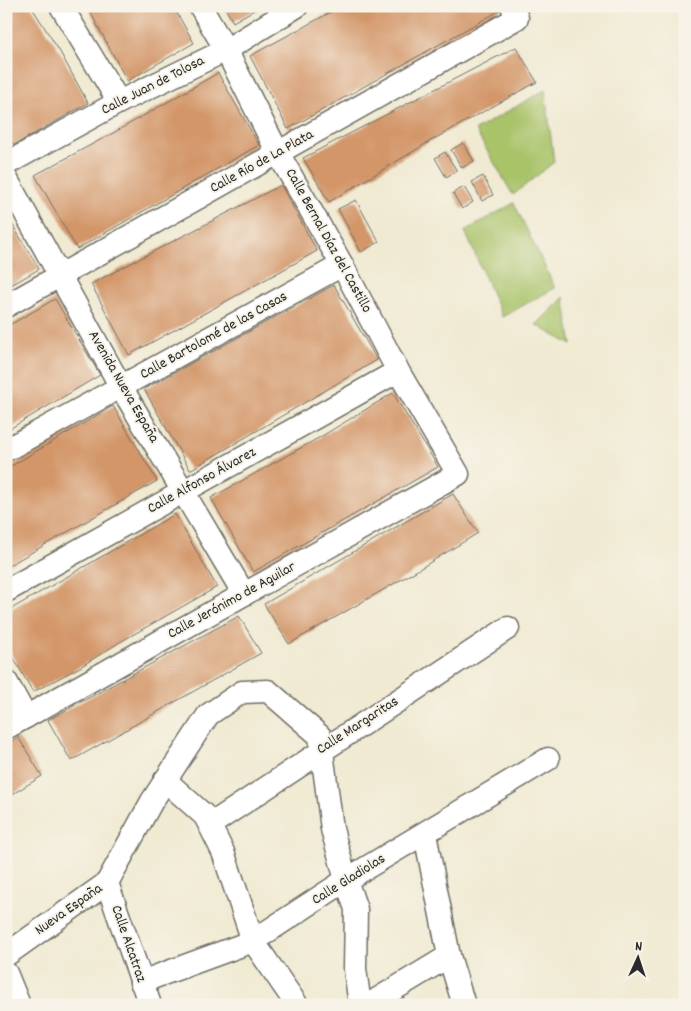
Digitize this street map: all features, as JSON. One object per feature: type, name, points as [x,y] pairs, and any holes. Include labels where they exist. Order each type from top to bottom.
[{"type":"street","points":[[61,6],[119,102]]},
{"type":"street","name":"Calle Bernal Díaz del Castillo","points":[[200,6],[226,50],[278,153],[458,474]]},
{"type":"street","name":"Calle Juan de Tolosa","points":[[6,164],[119,102],[226,50],[297,6]]},
{"type":"street","name":"Calle Río de La Plata","points":[[6,306],[278,153],[514,12]]},
{"type":"street","name":"Avenida Nueva España","points":[[6,178],[121,387],[244,594]]},
{"type":"street","name":"Calle Bartolomé de las Casas","points":[[6,450],[342,265]]},
{"type":"street","name":"Calle Alfonso Álvarez","points":[[6,591],[398,370]]},
{"type":"street","name":"Calle Jerónimo de Aguilar","points":[[6,728],[458,474]]},
{"type":"street","name":"Calle Margaritas","points":[[210,825],[508,628]]},
{"type":"street","points":[[6,681],[26,717]]},
{"type":"street","points":[[107,883],[152,801],[208,715],[242,692],[268,691],[320,736],[332,830],[356,909],[355,969],[360,1005]]},
{"type":"street","name":"Calle Gladiolas","points":[[141,982],[253,941],[346,880],[548,759]]},
{"type":"street","points":[[165,780],[205,816],[223,852],[253,941],[296,1005]]},
{"type":"street","points":[[425,834],[449,956],[464,1005]]},
{"type":"street","name":"Nueva España","points":[[6,955],[107,883]]},
{"type":"street","name":"Calle Alcatraz","points":[[107,883],[150,1005]]},
{"type":"street","points":[[368,1005],[449,956]]},
{"type":"street","points":[[6,973],[19,1005]]},
{"type":"green space","points":[[545,90],[554,162],[513,195],[475,130]]},
{"type":"green space","points":[[514,203],[555,288],[502,317],[465,231]]},
{"type":"green space","points":[[564,297],[572,345],[536,325]]},
{"type":"building","points":[[6,6],[31,6],[60,52],[88,103],[14,145],[6,131]]},
{"type":"building","points":[[87,6],[173,6],[194,43],[127,81]]},
{"type":"building","points":[[224,6],[261,6],[233,22]]},
{"type":"building","points":[[342,6],[497,6],[499,11],[288,129],[250,56]]},
{"type":"building","points":[[516,47],[537,82],[434,139],[329,202],[303,158]]},
{"type":"building","points":[[218,73],[259,145],[77,249],[35,175]]},
{"type":"building","points":[[463,143],[474,161],[462,168],[451,150]]},
{"type":"building","points":[[445,152],[457,171],[446,177],[435,158]]},
{"type":"building","points":[[483,176],[493,195],[482,201],[472,182]]},
{"type":"building","points":[[281,185],[317,251],[129,355],[91,284]]},
{"type":"building","points":[[464,187],[473,202],[462,209],[453,193]]},
{"type":"building","points":[[356,200],[379,242],[361,252],[338,209]]},
{"type":"building","points":[[6,214],[39,269],[6,288]]},
{"type":"building","points":[[334,285],[377,360],[190,470],[144,389]]},
{"type":"building","points":[[55,299],[100,375],[6,431],[6,327]]},
{"type":"building","points":[[393,393],[438,467],[253,572],[211,498],[322,436]]},
{"type":"building","points":[[113,406],[157,481],[6,567],[6,469]]},
{"type":"building","points":[[453,494],[478,533],[289,644],[264,604]]},
{"type":"building","points":[[175,514],[217,587],[80,667],[33,692],[6,645],[6,612]]},
{"type":"building","points":[[239,616],[261,653],[71,761],[48,720]]},
{"type":"building","points":[[18,737],[42,776],[6,798],[6,745]]}]
